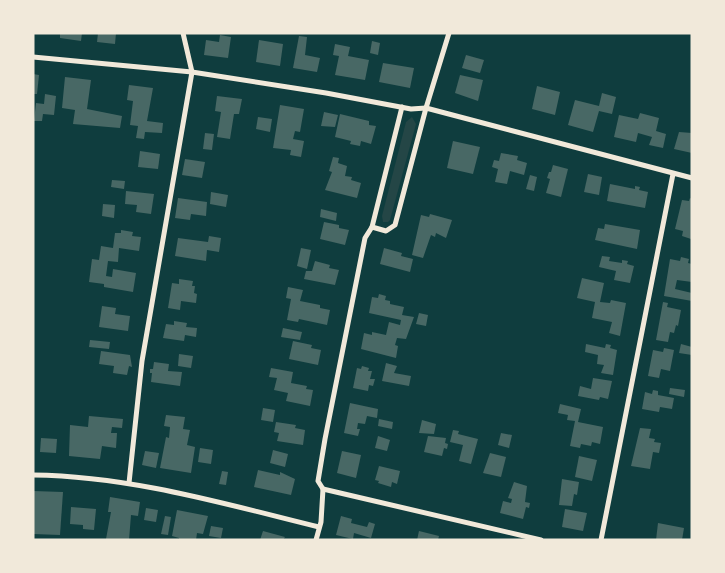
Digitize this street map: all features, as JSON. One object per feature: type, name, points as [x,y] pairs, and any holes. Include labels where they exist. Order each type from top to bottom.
[{"type":"street","points":[[129,483],[142,361],[192,72],[183,33]]},
{"type":"street","points":[[372,228],[386,231],[395,225],[426,108],[450,33]]},
{"type":"street","points":[[33,57],[192,72],[402,107],[426,108],[692,178]]},
{"type":"street","points":[[316,540],[323,489],[318,481],[325,439],[365,238],[372,228],[402,107]]},
{"type":"street","points":[[601,540],[674,174]]},
{"type":"street","points":[[33,474],[66,475],[129,483],[319,527]]},
{"type":"street","points":[[323,489],[541,540]]},
{"type":"shaded area","points":[[412,117],[416,124],[390,220],[383,222],[382,216],[406,122]]},
{"type":"building","points":[[60,33],[82,33],[81,41],[60,38]]},
{"type":"building","points":[[98,33],[116,33],[115,44],[97,42]]},
{"type":"building","points":[[220,35],[231,37],[228,58],[204,55],[206,40],[219,42]]},
{"type":"building","points":[[299,36],[307,37],[305,55],[320,58],[317,72],[293,68]]},
{"type":"building","points":[[259,40],[283,44],[280,66],[256,62]]},
{"type":"building","points":[[372,41],[380,43],[378,55],[370,53]]},
{"type":"building","points":[[335,44],[350,47],[348,56],[369,60],[365,80],[335,75],[339,56],[333,55]]},
{"type":"building","points":[[466,55],[484,60],[480,73],[462,68]]},
{"type":"building","points":[[383,63],[414,68],[410,88],[379,82]]},
{"type":"building","points":[[33,74],[39,75],[37,94],[33,94]]},
{"type":"building","points":[[460,75],[483,80],[478,101],[455,93]]},
{"type":"building","points":[[65,77],[91,80],[87,109],[122,116],[120,128],[73,124],[75,110],[62,108]]},
{"type":"building","points":[[129,85],[153,88],[147,121],[163,123],[162,133],[145,132],[144,139],[136,138],[138,126],[130,125],[133,101],[127,100]]},
{"type":"building","points":[[537,86],[560,92],[555,115],[532,109]]},
{"type":"building","points":[[602,93],[616,97],[612,114],[599,111],[593,132],[568,125],[575,100],[599,106]]},
{"type":"building","points":[[45,94],[56,96],[54,115],[43,114],[42,121],[34,121],[36,103],[44,104]]},
{"type":"building","points":[[217,96],[242,99],[239,114],[234,114],[230,139],[217,137],[221,112],[215,111]]},
{"type":"building","points":[[280,105],[304,109],[300,132],[295,131],[293,139],[304,141],[301,157],[290,155],[291,150],[273,148]]},
{"type":"building","points":[[324,112],[338,115],[335,127],[321,126]]},
{"type":"building","points":[[640,113],[659,118],[656,131],[666,134],[663,148],[649,145],[652,137],[638,133],[636,142],[614,137],[619,115],[638,119]]},
{"type":"building","points":[[340,114],[369,121],[369,125],[376,126],[371,144],[361,141],[360,146],[335,137]]},
{"type":"building","points":[[258,117],[272,119],[270,132],[256,129]]},
{"type":"building","points":[[679,132],[692,133],[692,153],[674,149]]},
{"type":"building","points":[[205,133],[214,134],[212,150],[203,149]]},
{"type":"building","points":[[453,141],[480,147],[473,174],[447,168]]},
{"type":"building","points":[[140,151],[160,154],[158,169],[138,167]]},
{"type":"building","points":[[501,153],[518,156],[517,160],[527,163],[524,175],[510,171],[507,184],[495,182],[498,169],[492,167],[494,160],[499,161]]},
{"type":"building","points":[[333,157],[339,158],[338,163],[347,166],[345,176],[352,177],[351,180],[361,183],[357,198],[325,190],[332,172],[329,171]]},
{"type":"building","points":[[185,159],[205,162],[202,178],[182,175]]},
{"type":"building","points":[[553,165],[568,169],[561,197],[546,193],[550,179],[547,178]]},
{"type":"building","points":[[588,174],[602,177],[599,195],[584,192]]},
{"type":"building","points":[[530,175],[537,177],[534,191],[526,189]]},
{"type":"building","points":[[112,180],[125,181],[124,189],[111,187]]},
{"type":"building","points":[[610,184],[635,189],[635,186],[640,187],[639,190],[648,192],[645,208],[607,201]]},
{"type":"building","points":[[126,191],[154,194],[151,214],[136,212],[137,205],[125,204]]},
{"type":"building","points":[[211,192],[228,195],[226,207],[210,204]]},
{"type":"building","points":[[178,198],[207,202],[206,216],[191,214],[190,220],[175,218]]},
{"type":"building","points":[[690,198],[692,199],[691,239],[682,236],[683,231],[675,229],[682,200],[689,201]]},
{"type":"building","points":[[103,204],[115,205],[114,218],[102,216]]},
{"type":"building","points":[[321,209],[337,213],[336,221],[320,217]]},
{"type":"building","points":[[430,214],[452,220],[446,238],[436,233],[435,237],[431,235],[423,258],[412,255],[421,215],[429,217]]},
{"type":"building","points":[[324,222],[349,230],[345,245],[320,239]]},
{"type":"building","points":[[605,224],[640,230],[637,249],[595,240],[598,228],[604,229]]},
{"type":"building","points":[[121,230],[133,232],[132,236],[141,237],[139,251],[119,248],[118,262],[108,261],[106,276],[112,277],[113,269],[136,273],[133,292],[89,282],[92,259],[99,260],[101,246],[113,248],[115,233],[121,233]]},
{"type":"building","points":[[209,236],[221,238],[219,252],[207,250],[206,261],[175,256],[178,238],[208,242]]},
{"type":"building","points":[[301,248],[311,250],[307,269],[297,266]]},
{"type":"building","points":[[384,248],[413,259],[410,272],[380,264]]},
{"type":"building","points":[[602,256],[610,257],[609,261],[622,263],[622,260],[628,261],[627,264],[634,266],[630,283],[614,280],[616,271],[599,267]]},
{"type":"building","points":[[681,257],[689,259],[688,263],[692,264],[692,282],[677,280],[675,289],[692,293],[692,301],[664,296],[670,259],[680,261]]},
{"type":"building","points":[[315,261],[339,270],[335,285],[304,279],[306,271],[312,271]]},
{"type":"building","points":[[582,278],[604,283],[600,302],[610,303],[611,300],[626,303],[620,336],[609,333],[612,322],[592,318],[595,302],[577,298]]},
{"type":"building","points":[[179,279],[193,281],[194,293],[197,294],[196,303],[181,301],[180,310],[168,308],[172,283],[179,284]]},
{"type":"building","points":[[288,287],[303,290],[300,301],[320,305],[320,308],[330,310],[327,325],[299,319],[298,322],[287,320],[291,299],[286,298]]},
{"type":"building","points":[[379,294],[386,296],[385,300],[390,301],[390,304],[404,307],[402,315],[414,317],[406,339],[397,338],[396,358],[361,349],[364,333],[386,335],[389,322],[400,325],[401,320],[369,313],[372,297],[378,298]]},
{"type":"building","points":[[663,302],[668,303],[667,307],[681,310],[678,326],[676,325],[674,333],[670,332],[668,342],[656,340]]},
{"type":"building","points":[[102,306],[116,308],[115,314],[130,316],[128,331],[99,327]]},
{"type":"building","points":[[419,313],[428,315],[426,326],[416,324]]},
{"type":"building","points":[[174,321],[187,323],[186,327],[197,328],[196,337],[185,335],[184,341],[163,338],[166,324],[174,325]]},
{"type":"building","points":[[283,328],[302,332],[300,340],[281,337]]},
{"type":"building","points":[[90,340],[110,342],[109,349],[89,347]]},
{"type":"building","points":[[293,341],[312,345],[311,348],[321,350],[318,365],[289,359]]},
{"type":"building","points":[[586,344],[605,348],[606,344],[617,350],[613,375],[601,373],[604,365],[597,364],[598,355],[585,352]]},
{"type":"building","points":[[681,344],[692,347],[692,355],[679,353]]},
{"type":"building","points":[[664,348],[674,350],[670,371],[661,369],[659,378],[648,376],[653,350],[663,352]]},
{"type":"building","points":[[101,351],[130,355],[132,367],[129,366],[127,375],[113,373],[114,366],[99,364]]},
{"type":"building","points":[[179,354],[193,356],[191,368],[178,366]]},
{"type":"building","points":[[154,362],[169,364],[168,371],[182,372],[180,386],[151,382],[150,369],[153,369]]},
{"type":"building","points":[[386,363],[397,366],[394,373],[411,376],[409,386],[382,381]]},
{"type":"building","points":[[362,366],[372,371],[370,379],[375,379],[373,386],[369,385],[368,391],[353,388],[357,368],[361,369]]},
{"type":"building","points":[[271,368],[293,372],[291,383],[307,386],[306,389],[313,390],[310,406],[286,401],[288,393],[274,390],[277,378],[269,377]]},
{"type":"building","points":[[593,378],[612,381],[608,399],[600,397],[599,400],[578,396],[580,386],[591,389]]},
{"type":"building","points":[[670,388],[685,390],[684,397],[669,394]]},
{"type":"building","points":[[653,390],[658,391],[658,395],[674,398],[672,409],[660,407],[659,412],[642,409],[645,392],[652,394]]},
{"type":"building","points":[[350,403],[378,409],[377,418],[367,416],[365,424],[358,423],[357,429],[360,429],[358,436],[344,433]]},
{"type":"building","points":[[560,404],[581,409],[578,422],[603,427],[600,444],[592,442],[591,446],[581,444],[580,448],[570,446],[575,421],[567,420],[568,415],[558,413]]},
{"type":"building","points":[[263,408],[275,410],[273,422],[261,420]]},
{"type":"building","points":[[166,415],[185,417],[183,429],[190,430],[187,445],[195,447],[191,473],[160,468],[166,437],[169,438],[170,427],[164,426]]},
{"type":"building","points":[[89,416],[123,419],[122,428],[112,427],[111,433],[117,433],[116,448],[102,446],[100,459],[69,456],[70,425],[88,427]]},
{"type":"building","points":[[379,419],[393,422],[392,429],[378,426]]},
{"type":"building","points":[[422,420],[436,424],[434,434],[419,433]]},
{"type":"building","points":[[276,422],[296,425],[295,428],[305,430],[303,445],[277,441],[279,433],[274,432]]},
{"type":"building","points":[[640,428],[651,429],[649,438],[661,443],[659,453],[653,452],[650,469],[631,466]]},
{"type":"building","points":[[453,430],[459,431],[458,434],[478,439],[471,464],[459,461],[463,445],[450,442]]},
{"type":"building","points":[[501,433],[512,435],[509,448],[498,445]]},
{"type":"building","points":[[378,436],[390,440],[387,451],[375,448]]},
{"type":"building","points":[[428,436],[446,438],[447,449],[444,448],[442,456],[424,452]]},
{"type":"building","points":[[41,438],[57,439],[56,453],[40,452]]},
{"type":"building","points":[[200,448],[213,450],[211,464],[198,462]]},
{"type":"building","points":[[273,450],[288,454],[285,467],[270,463]]},
{"type":"building","points":[[145,451],[159,453],[156,468],[142,465]]},
{"type":"building","points":[[342,451],[361,455],[356,478],[337,473]]},
{"type":"building","points":[[490,453],[506,457],[501,477],[483,473]]},
{"type":"building","points":[[579,456],[597,460],[592,481],[575,477]]},
{"type":"building","points":[[379,466],[400,471],[397,484],[392,482],[391,487],[375,480]]},
{"type":"building","points":[[258,470],[280,475],[280,472],[295,479],[291,495],[254,487]]},
{"type":"building","points":[[222,471],[228,472],[226,485],[219,484]]},
{"type":"building","points":[[562,479],[579,482],[572,506],[559,505]]},
{"type":"building","points":[[514,482],[527,486],[525,502],[530,503],[529,508],[526,507],[523,519],[500,513],[503,501],[511,503],[512,499],[508,498]]},
{"type":"building","points":[[33,491],[63,492],[60,535],[33,534]]},
{"type":"building","points":[[110,497],[140,502],[138,516],[131,515],[129,540],[106,539],[111,512],[108,512]]},
{"type":"building","points":[[71,507],[96,509],[94,530],[83,529],[83,525],[70,524]]},
{"type":"building","points":[[146,508],[158,510],[156,522],[144,520]]},
{"type":"building","points":[[565,509],[587,513],[583,531],[562,527]]},
{"type":"building","points":[[177,510],[208,516],[203,534],[197,533],[196,540],[179,540],[172,536]]},
{"type":"building","points":[[165,516],[171,517],[168,535],[161,534]]},
{"type":"building","points":[[341,516],[352,519],[351,523],[367,527],[369,522],[375,524],[371,538],[354,533],[353,539],[336,535]]},
{"type":"building","points":[[658,523],[684,528],[682,540],[656,540]]},
{"type":"building","points":[[211,526],[223,528],[221,538],[209,536]]},
{"type":"building","points":[[263,531],[285,537],[283,540],[260,540]]},
{"type":"building","points":[[419,531],[439,536],[438,540],[417,540]]}]
